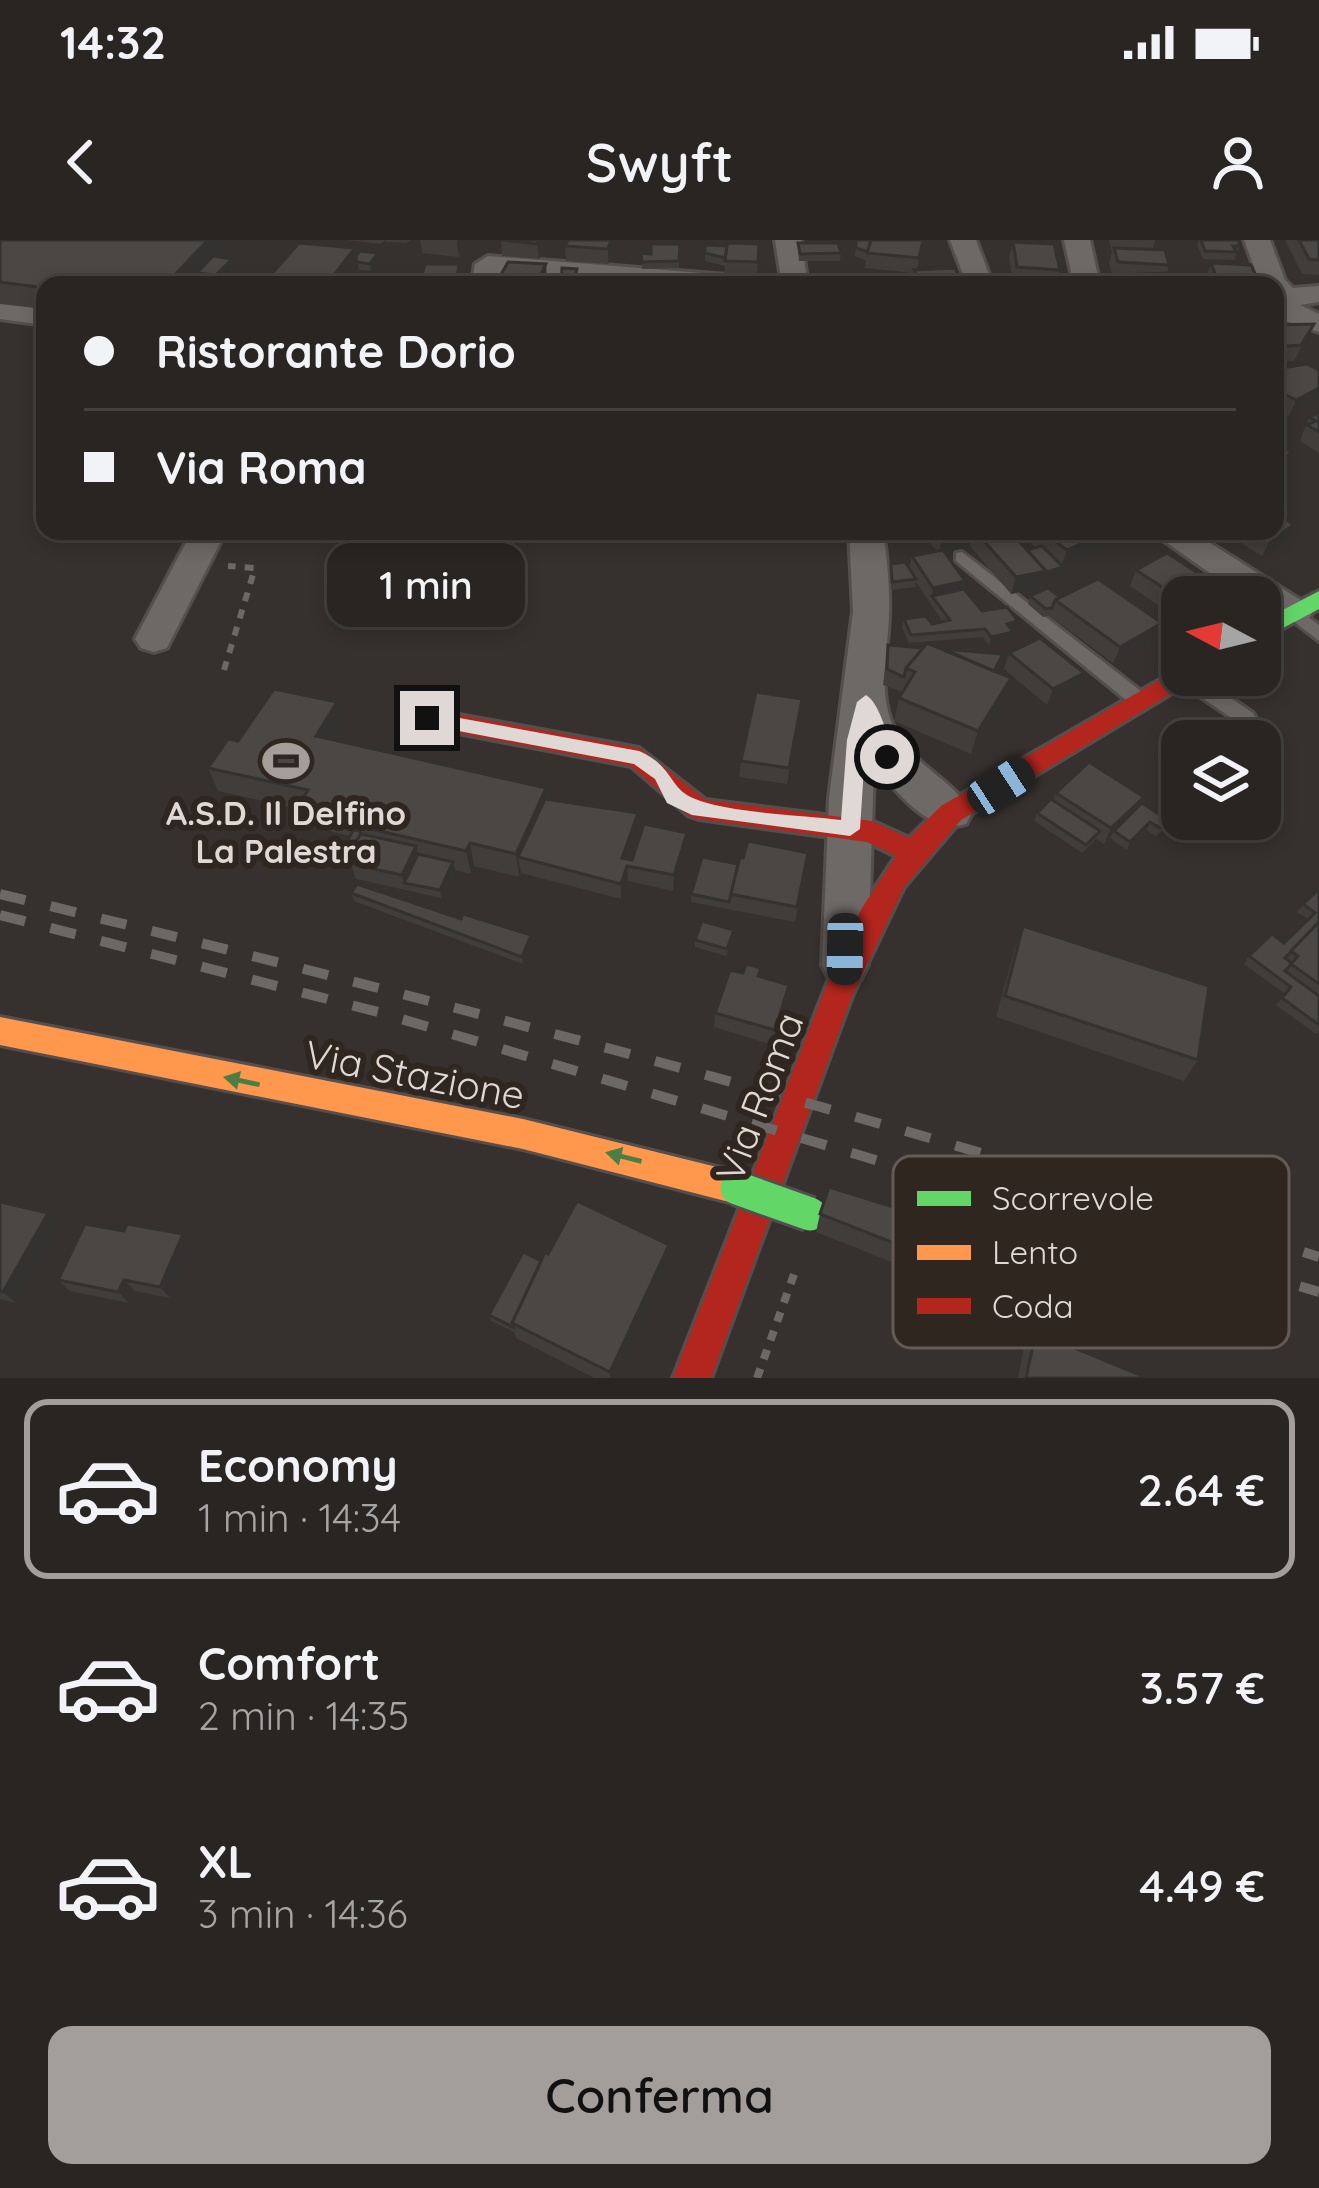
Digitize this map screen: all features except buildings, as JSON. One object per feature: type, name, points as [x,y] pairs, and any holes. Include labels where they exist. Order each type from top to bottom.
[{"type":"street","points":[[634,240],[638,276]]},
{"type":"street","points":[[788,240],[794,276]]},
{"type":"street","points":[[963,240],[977,276]]},
{"type":"street","points":[[1078,240],[1085,276]]},
{"type":"street","points":[[1257,240],[1271,276]]},
{"type":"street","points":[[486,276],[488,264],[594,276]]},
{"type":"street","points":[[1295,315],[1319,294]]},
{"type":"street","points":[[0,311],[36,316]]},
{"type":"street","points":[[844,985],[856,740],[866,702],[872,567],[868,540]]},
{"type":"street","points":[[1182,540],[1311,616]]},
{"type":"street","points":[[154,639],[202,547]]},
{"type":"street","points":[[1281,625],[1311,616]]},
{"type":"street","name":"Via Roma","points":[[692,1378],[844,985],[886,889],[911,850],[951,813],[1161,688]]},
{"type":"street","points":[[866,702],[877,741],[887,757],[951,813]]},
{"type":"street","points":[[427,718],[639,758],[662,774],[674,797],[699,809],[850,829],[882,836],[911,850]]},
{"type":"street","name":"Via Stazione","points":[[0,1031],[523,1134],[737,1188],[810,1214]]},
{"type":"lane","points":[[962,557],[1139,700]]},
{"type":"lane","points":[[1214,696],[1246,718]]},
{"type":"path","points":[[202,547],[255,568],[224,670]]},
{"type":"path","points":[[757,1378],[803,1247]]},
{"type":"railway","points":[[0,894],[663,1063],[992,1156]]},
{"type":"railway","points":[[0,915],[378,1012],[893,1165]]},
{"type":"railway","points":[[1289,1248],[1319,1257]]},
{"type":"railway","points":[[1289,1283],[1319,1292]]},
{"type":"traffic: fast","points":[[1281,620],[1319,599]]},
{"type":"traffic: fast","points":[[737,1188],[810,1214]]},
{"type":"traffic: slow","points":[[0,1031],[523,1134],[737,1188]]},
{"type":"traffic: jam","points":[[692,1378],[836,996],[894,879],[951,813],[1161,688]]},
{"type":"traffic: jam","points":[[427,718],[639,758],[699,809],[872,832],[911,851]]},
{"type":"place","name":"A.S.D. Il Delfino La Palestra","points":[[286,761]]},
{"type":"route","points":[[427,718],[639,758],[662,774],[674,797],[699,809],[850,829],[856,740],[866,702],[870,724],[887,757]]}]
